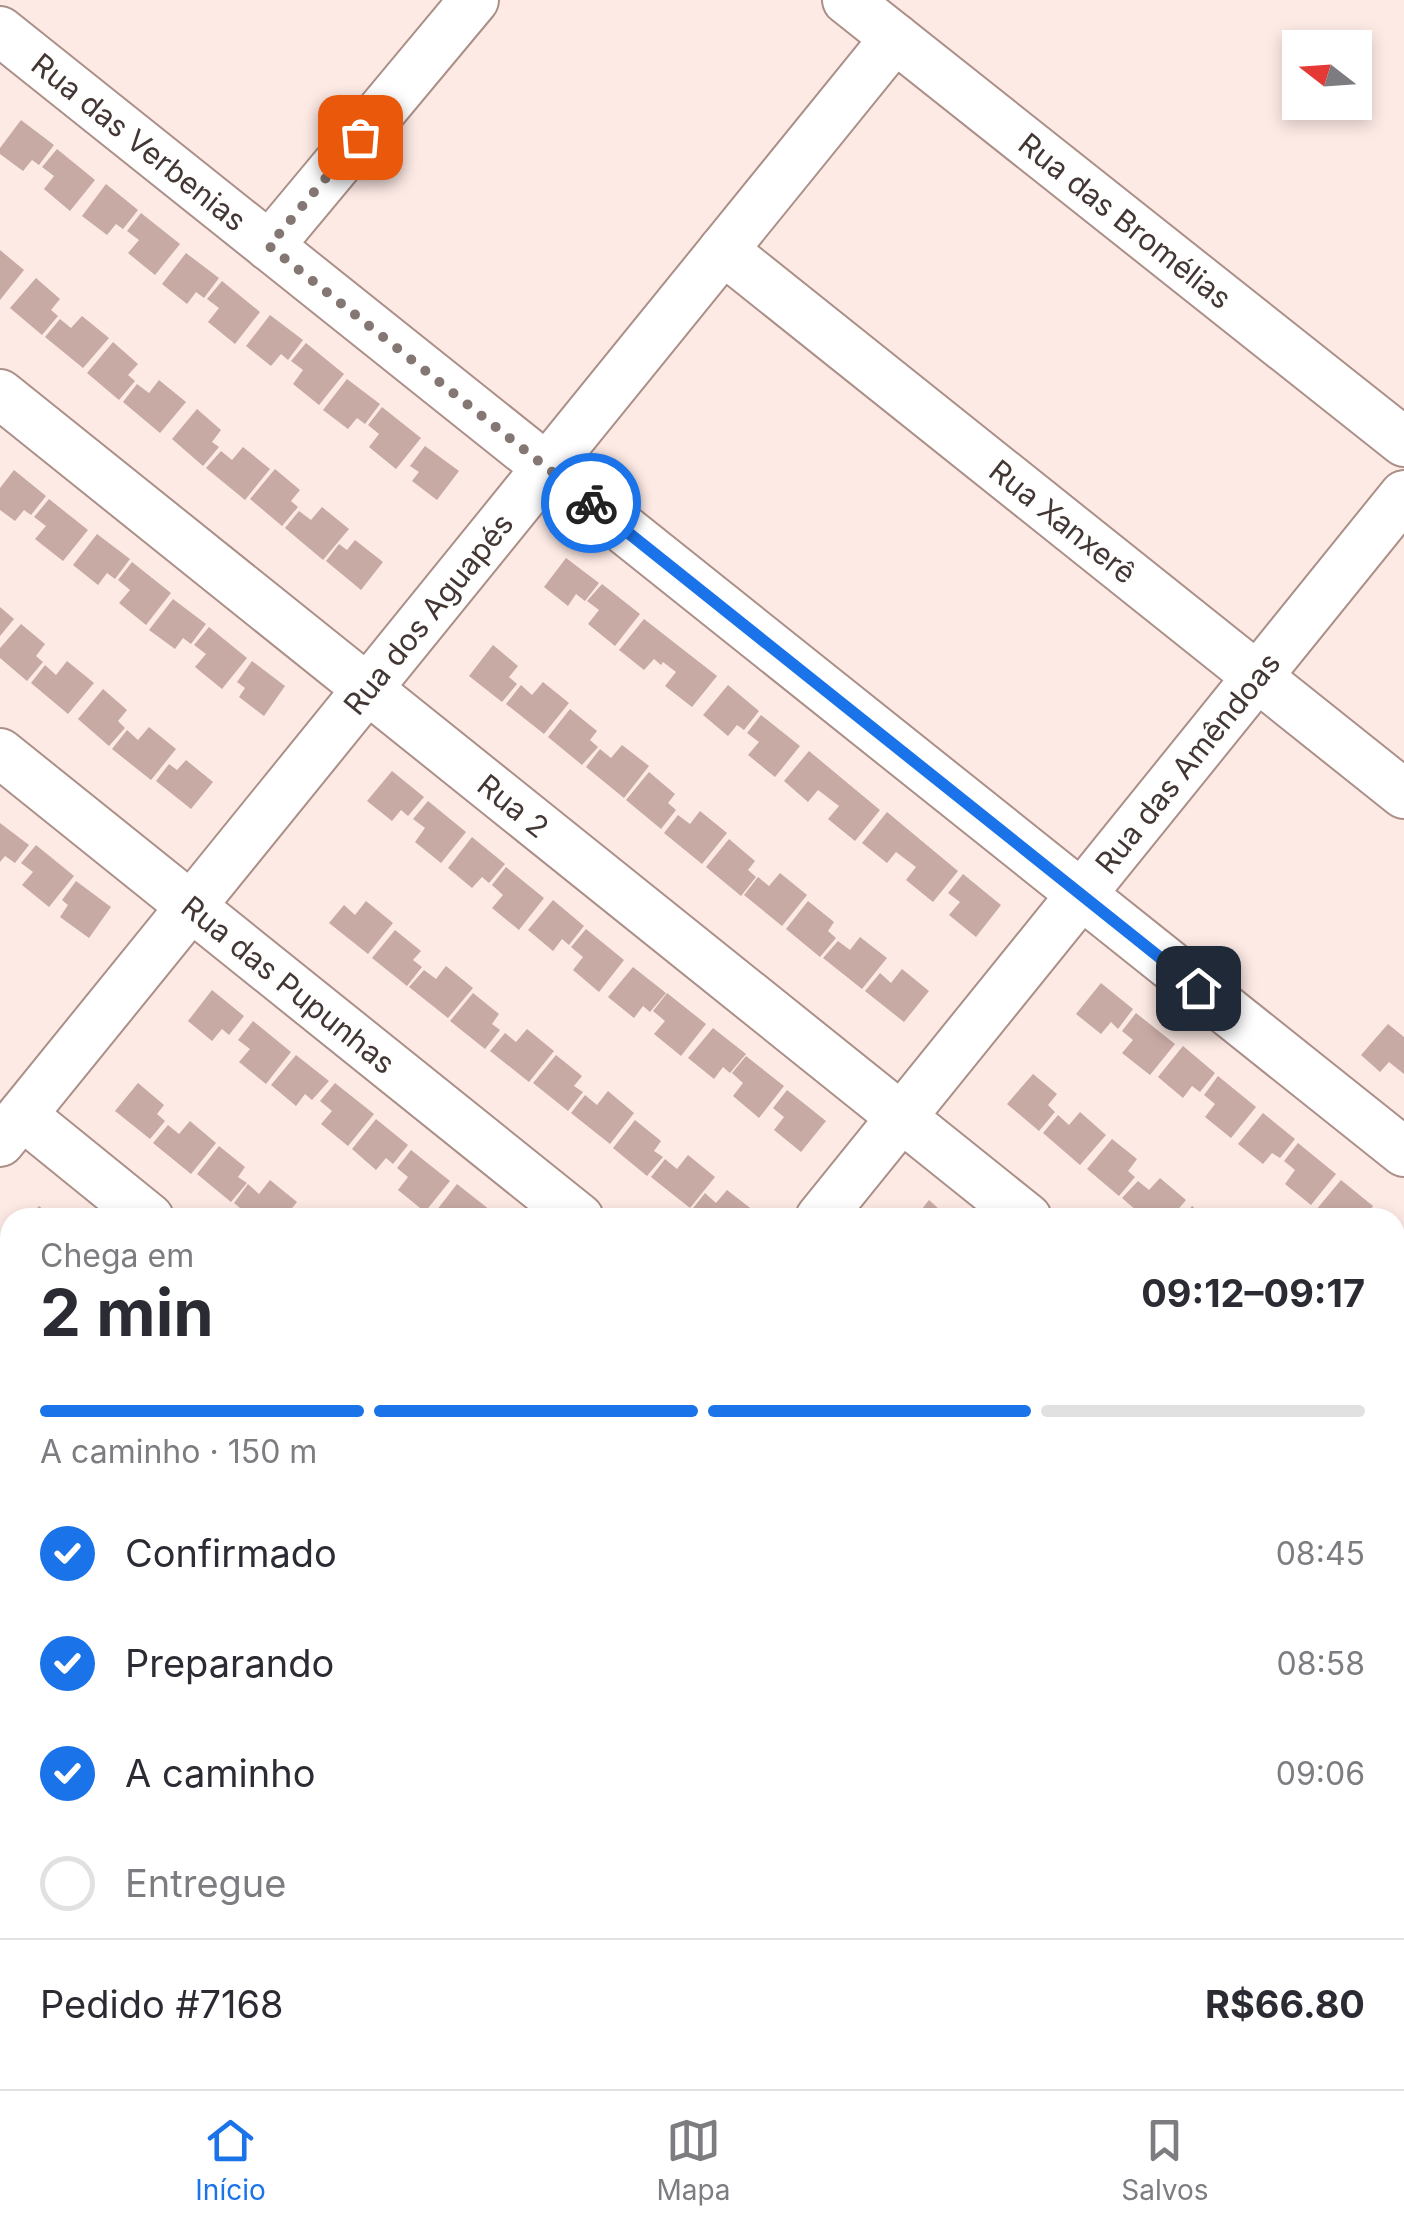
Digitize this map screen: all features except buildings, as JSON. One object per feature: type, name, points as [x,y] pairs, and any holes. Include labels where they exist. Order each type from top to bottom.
[{"type":"street","points":[[0,30],[24,0]]},
{"type":"street","points":[[269,246],[474,0]]},
{"type":"street","name":"Rua das Bromélias","points":[[847,0],[1404,442]]},
{"type":"street","name":"Rua das Verbenias","points":[[0,30],[1404,1152]]},
{"type":"street","name":"Rua dos Aguapés","points":[[11,1128],[894,38]]},
{"type":"street","name":"Rua Xanxerê","points":[[723,250],[1404,794]]},
{"type":"street","name":"Rua 2","points":[[0,394],[1014,1208]]},
{"type":"street","name":"Rua das Amêndoas","points":[[828,1208],[1404,495]]},
{"type":"street","name":"Rua das Pupunhas","points":[[0,753],[567,1208]]},
{"type":"street","points":[[11,1128],[135,1208]]},
{"type":"way so far","points":[[360,137],[269,246],[591,503]]},
{"type":"route","points":[[591,503],[1198,988]]}]
